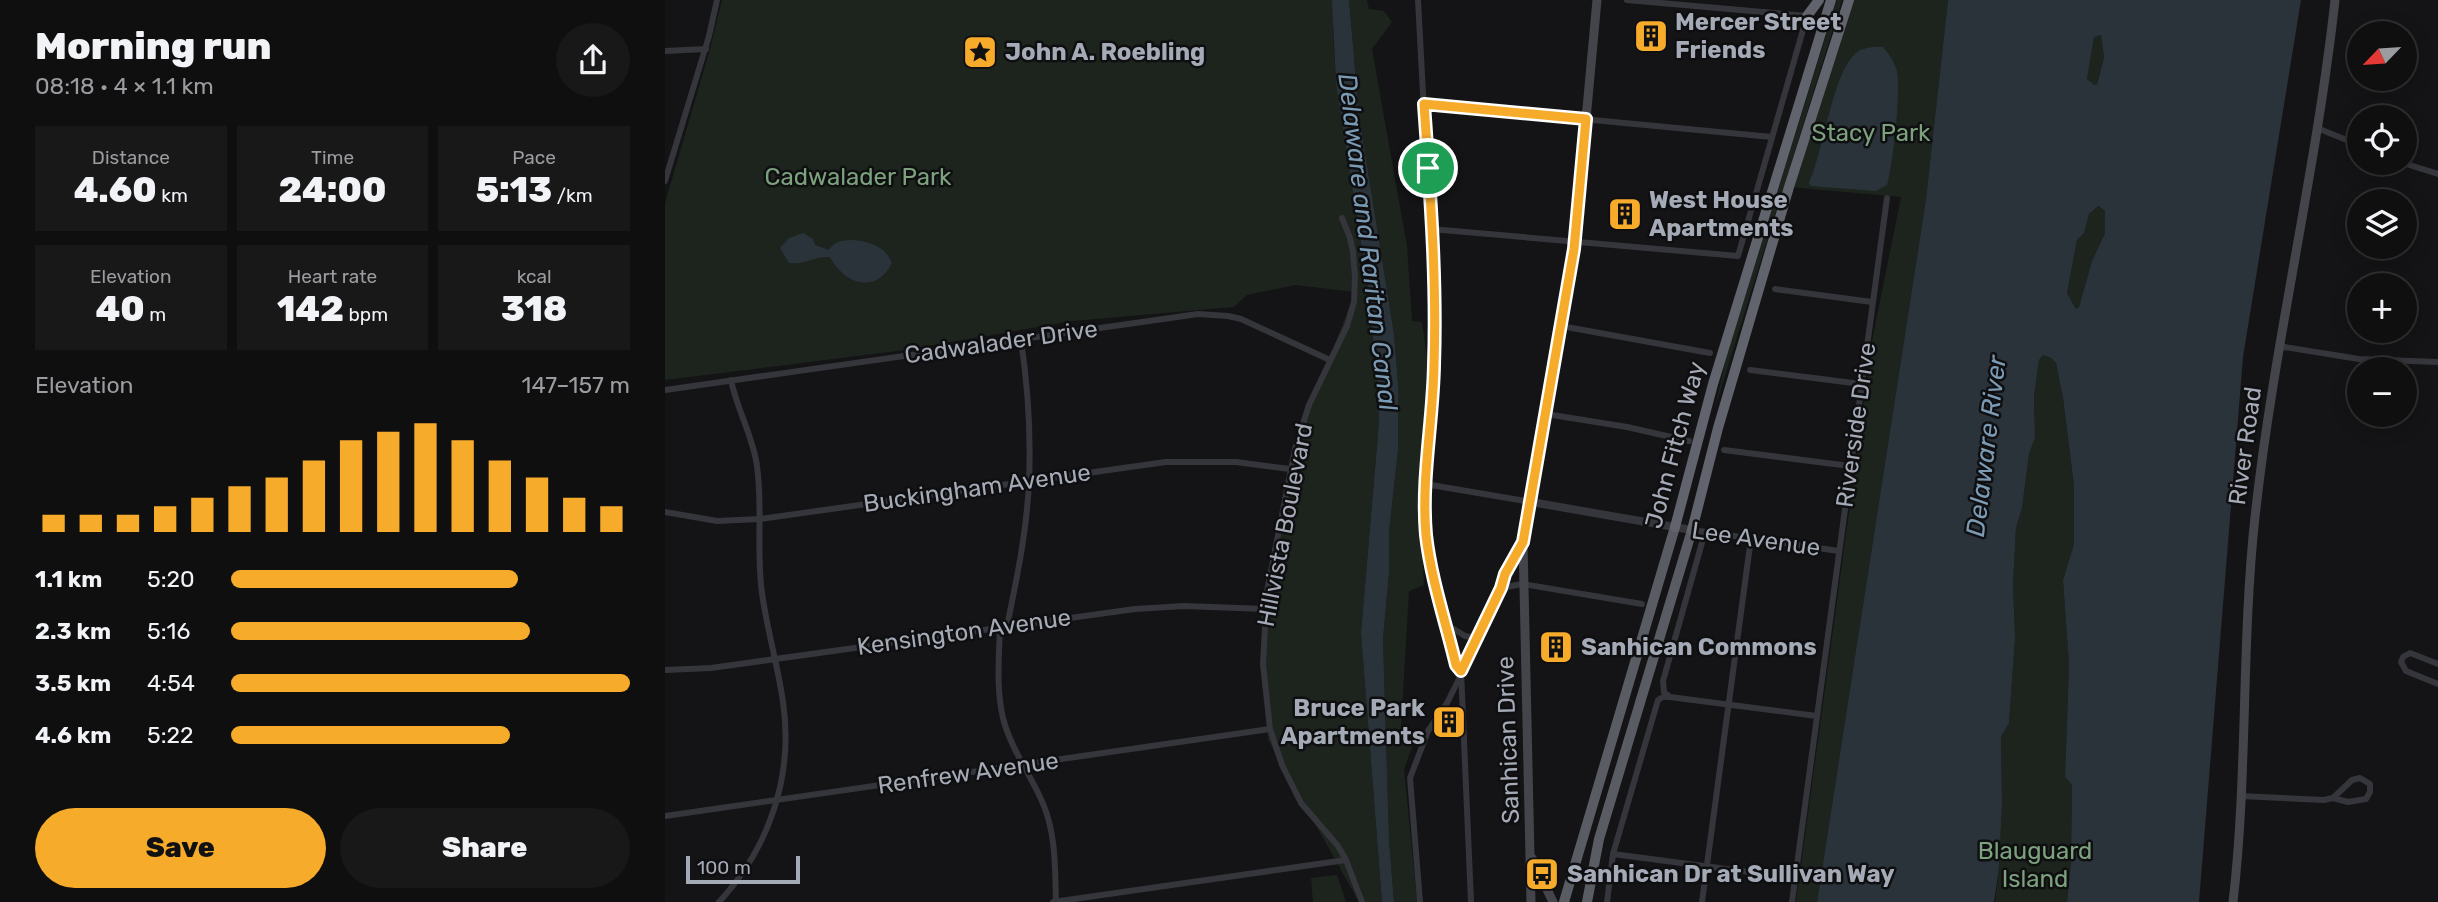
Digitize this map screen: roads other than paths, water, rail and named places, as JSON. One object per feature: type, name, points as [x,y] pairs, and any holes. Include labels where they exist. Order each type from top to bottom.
[{"type":"highway","points":[[1807,16],[1819,0]]},
{"type":"highway","name":"John Fitch Way","points":[[1564,902],[1658,591],[1713,384],[1831,0]]},
{"type":"highway","name":"John Fitch Way","points":[[1587,902],[1599,839],[1692,530],[1718,428],[1789,187],[1849,0]]},
{"type":"main road","name":"Sanhican Drive","points":[[1531,902],[1523,542],[1574,242],[1597,0]]},
{"type":"main road","name":"River Road","points":[[2232,902],[2252,552],[2279,346],[2317,128],[2335,0]]},
{"type":"main road","name":"Sanhican Drive","points":[[1530,853],[1553,902]]},
{"type":"street","points":[[665,181],[706,49],[717,0]]},
{"type":"street","points":[[1418,0],[1431,229],[1434,366],[1425,485],[1428,549],[1456,665],[1461,673],[1471,902]]},
{"type":"street","points":[[1627,0],[1807,16]]},
{"type":"street","points":[[1431,229],[1738,256],[1813,0]]},
{"type":"street","points":[[665,51],[706,49]]},
{"type":"street","points":[[1424,104],[1772,137]]},
{"type":"street","points":[[2317,128],[2347,140]]},
{"type":"street","points":[[2417,167],[2438,174]]},
{"type":"street","name":"Riverside Drive","points":[[1791,902],[1887,198]]},
{"type":"street","name":"Hillvista Boulevard","points":[[1342,218],[1353,252],[1355,290],[1347,326],[1303,422],[1290,469],[1265,609],[1263,664],[1270,729],[1282,765],[1301,803],[1338,846],[1362,902]]},
{"type":"street","points":[[1775,289],[1872,302]]},
{"type":"street","name":"Cadwalader Drive","points":[[665,390],[1210,314],[1228,316],[1257,325],[1330,360]]},
{"type":"street","points":[[1561,326],[1710,352]]},
{"type":"street","points":[[1021,340],[1028,394],[1029,481],[1022,547],[1004,626],[998,670],[1001,708],[1006,728],[1047,815],[1054,856],[1055,902],[1346,860]]},
{"type":"street","points":[[2279,346],[2359,359],[2438,362]]},
{"type":"street","points":[[1750,370],[1861,384]]},
{"type":"street","points":[[719,902],[738,880],[759,845],[778,800],[785,753],[785,721],[761,592],[758,533],[760,491],[753,446],[735,399],[731,380]]},
{"type":"street","points":[[1546,414],[1627,426],[1689,441]]},
{"type":"street","points":[[1724,450],[1850,466]]},
{"type":"street","name":"Buckingham Avenue","points":[[665,513],[717,521],[760,519],[1132,466],[1188,461],[1236,462],[1290,469]]},
{"type":"street","name":"Lee Avenue","points":[[1425,485],[1692,530],[1839,551]]},
{"type":"street","points":[[1670,697],[1664,692],[1663,681],[1705,532]]},
{"type":"street","points":[[1702,902],[1751,538]]},
{"type":"street","points":[[1420,902],[1410,778],[1424,740],[1447,703],[1505,574],[1523,542]]},
{"type":"street","points":[[1501,588],[1523,584],[1642,604]]},
{"type":"street","name":"Kensington Avenue","points":[[665,670],[711,668],[1004,626],[1172,606],[1265,609]]},
{"type":"street","points":[[1447,625],[1465,636],[1478,638]]},
{"type":"street","points":[[2438,664],[2410,653],[2402,659],[2406,671],[2438,684]]},
{"type":"street","points":[[1607,902],[1613,854],[1657,702],[1663,697],[1670,697],[1817,716]]},
{"type":"street","name":"Renfrew Avenue","points":[[665,816],[1270,729]]},
{"type":"street","points":[[2240,796],[2324,800],[2333,798],[2357,778],[2365,779],[2370,784],[2369,796],[2363,800],[2348,802],[2333,798]]},
{"type":"street","points":[[1613,854],[1795,878]]},
{"type":"water","name":"Delaware and Raritan Canal","points":[[1332,0],[1349,0],[1359,115],[1394,334],[1398,383],[1398,450],[1389,532],[1389,573],[1383,639],[1389,840],[1394,902],[1382,902],[1361,633],[1379,422],[1377,378],[1368,287],[1336,84]]},
{"type":"water","name":"Delaware River","points":[[1948,0],[2301,0],[2243,357],[2199,902],[2067,902],[2071,863],[2072,785],[2065,777],[2069,664],[2063,580],[2074,544],[2074,486],[2056,363],[2043,355],[2039,360],[2034,396],[2035,438],[2029,454],[2022,508],[2016,528],[2013,584],[2015,638],[2009,723],[2001,737],[2002,803],[1999,868],[1994,902],[1817,902],[1926,199]],"holes":[[[2101,35],[2104,57],[2097,85],[2094,85],[2087,79],[2094,37]],[[2098,206],[2105,211],[2105,233],[2092,261],[2079,307],[2076,309],[2067,293],[2077,240],[2084,233],[2089,214]]]},
{"type":"water","points":[[1873,47],[1883,47],[1897,71],[1896,128],[1887,185],[1876,191],[1811,186],[1809,183],[1840,79],[1856,53]]},
{"type":"water","points":[[803,233],[813,239],[815,245],[829,250],[840,241],[866,242],[881,248],[892,263],[878,279],[860,282],[843,274],[830,257],[789,263],[780,248],[789,238]]},
{"type":"place","name":"Mercer Street Friends","points":[[1651,36]]},
{"type":"place","name":"John A. Roebling","points":[[980,52]]},
{"type":"place","name":"West House Apartments","points":[[1625,214]]},
{"type":"place","name":"Sanhican Commons","points":[[1556,647]]},
{"type":"place","name":"Bruce Park Apartments","points":[[1449,722]]},
{"type":"place","name":"Sanhican Dr at Sullivan Way","points":[[1542,874]]},
{"type":"park label","name":"Stacy Park","points":[[1871,133]]},
{"type":"park label","name":"Cadwalader Park","points":[[858,177]]},
{"type":"park label","name":"Blauguard Island","points":[[2035,865]]}]
